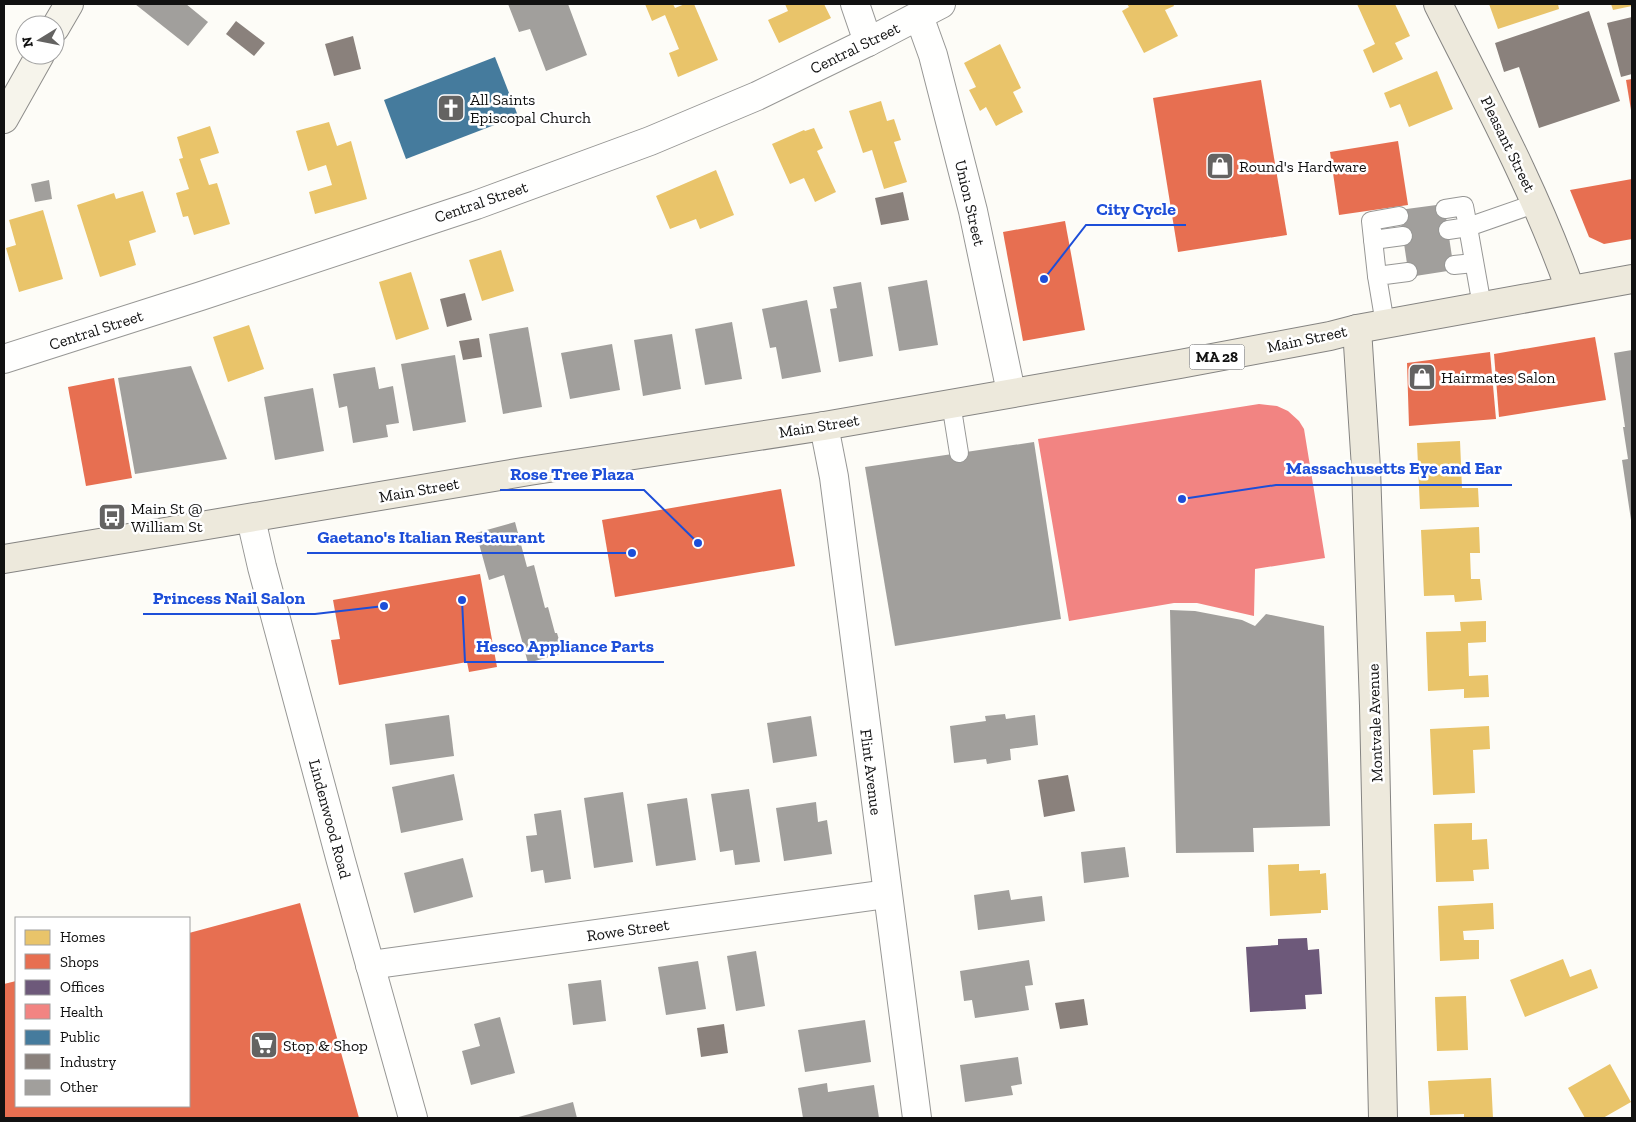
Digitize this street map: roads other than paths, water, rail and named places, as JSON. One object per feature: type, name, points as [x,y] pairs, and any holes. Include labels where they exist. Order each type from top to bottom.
[{"type":"main road","points":[[63,15],[69,4]]},
{"type":"main road","name":"Pleasant Street","points":[[1438,4],[1537,203],[1570,289]]},
{"type":"main road","points":[[4,119],[34,65]]},
{"type":"main road","name":"Main Street","points":[[4,559],[539,470],[824,426],[1180,364],[1330,336],[1357,329],[1632,279]]},
{"type":"main road","name":"Montvale Avenue","points":[[1357,329],[1368,498],[1383,1118]]},
{"type":"street","points":[[854,4],[868,42]]},
{"type":"street","name":"Central Street","points":[[4,359],[201,296],[563,174],[705,119],[757,96],[930,10]]},
{"type":"street","name":"Union Street","points":[[930,10],[933,55],[973,211],[1011,392]]},
{"type":"street","name":"Flint Avenue","points":[[824,426],[834,477],[917,1118]]},
{"type":"street","name":"Lindenwood Road","points":[[251,518],[262,567],[413,1118]]},
{"type":"street","name":"Rowe Street","points":[[370,965],[887,894]]},
{"type":"lane","points":[[1448,230],[1468,227],[1537,203]]},
{"type":"lane","points":[[1445,209],[1464,206],[1482,306]]},
{"type":"lane","points":[[1385,324],[1371,221],[1399,216]]},
{"type":"lane","points":[[1373,240],[1402,236]]},
{"type":"lane","points":[[1454,265],[1474,263]]},
{"type":"lane","points":[[1378,276],[1408,272]]},
{"type":"lane","points":[[951,403],[959,453]]},
{"type":"place","name":"All Saints Episcopal Church","points":[[451,108]]},
{"type":"place","name":"Round's Hardware","points":[[1220,166]]},
{"type":"place","name":"City Cycle","points":[[1044,279]]},
{"type":"place","name":"Hairmates Salon","points":[[1422,377]]},
{"type":"place","name":"Massachusetts Eye and Ear","points":[[1182,499]]},
{"type":"place","name":"Main St @ William St","points":[[112,517]]},
{"type":"place","name":"Rose Tree Plaza","points":[[698,543]]},
{"type":"place","name":"Gaetano's Italian Restaurant","points":[[632,553]]},
{"type":"place","name":"Hesco Appliance Parts","points":[[462,600]]},
{"type":"place","name":"Princess Nail Salon","points":[[384,606]]},
{"type":"place","name":"Stop & Shop","points":[[264,1045]]}]
